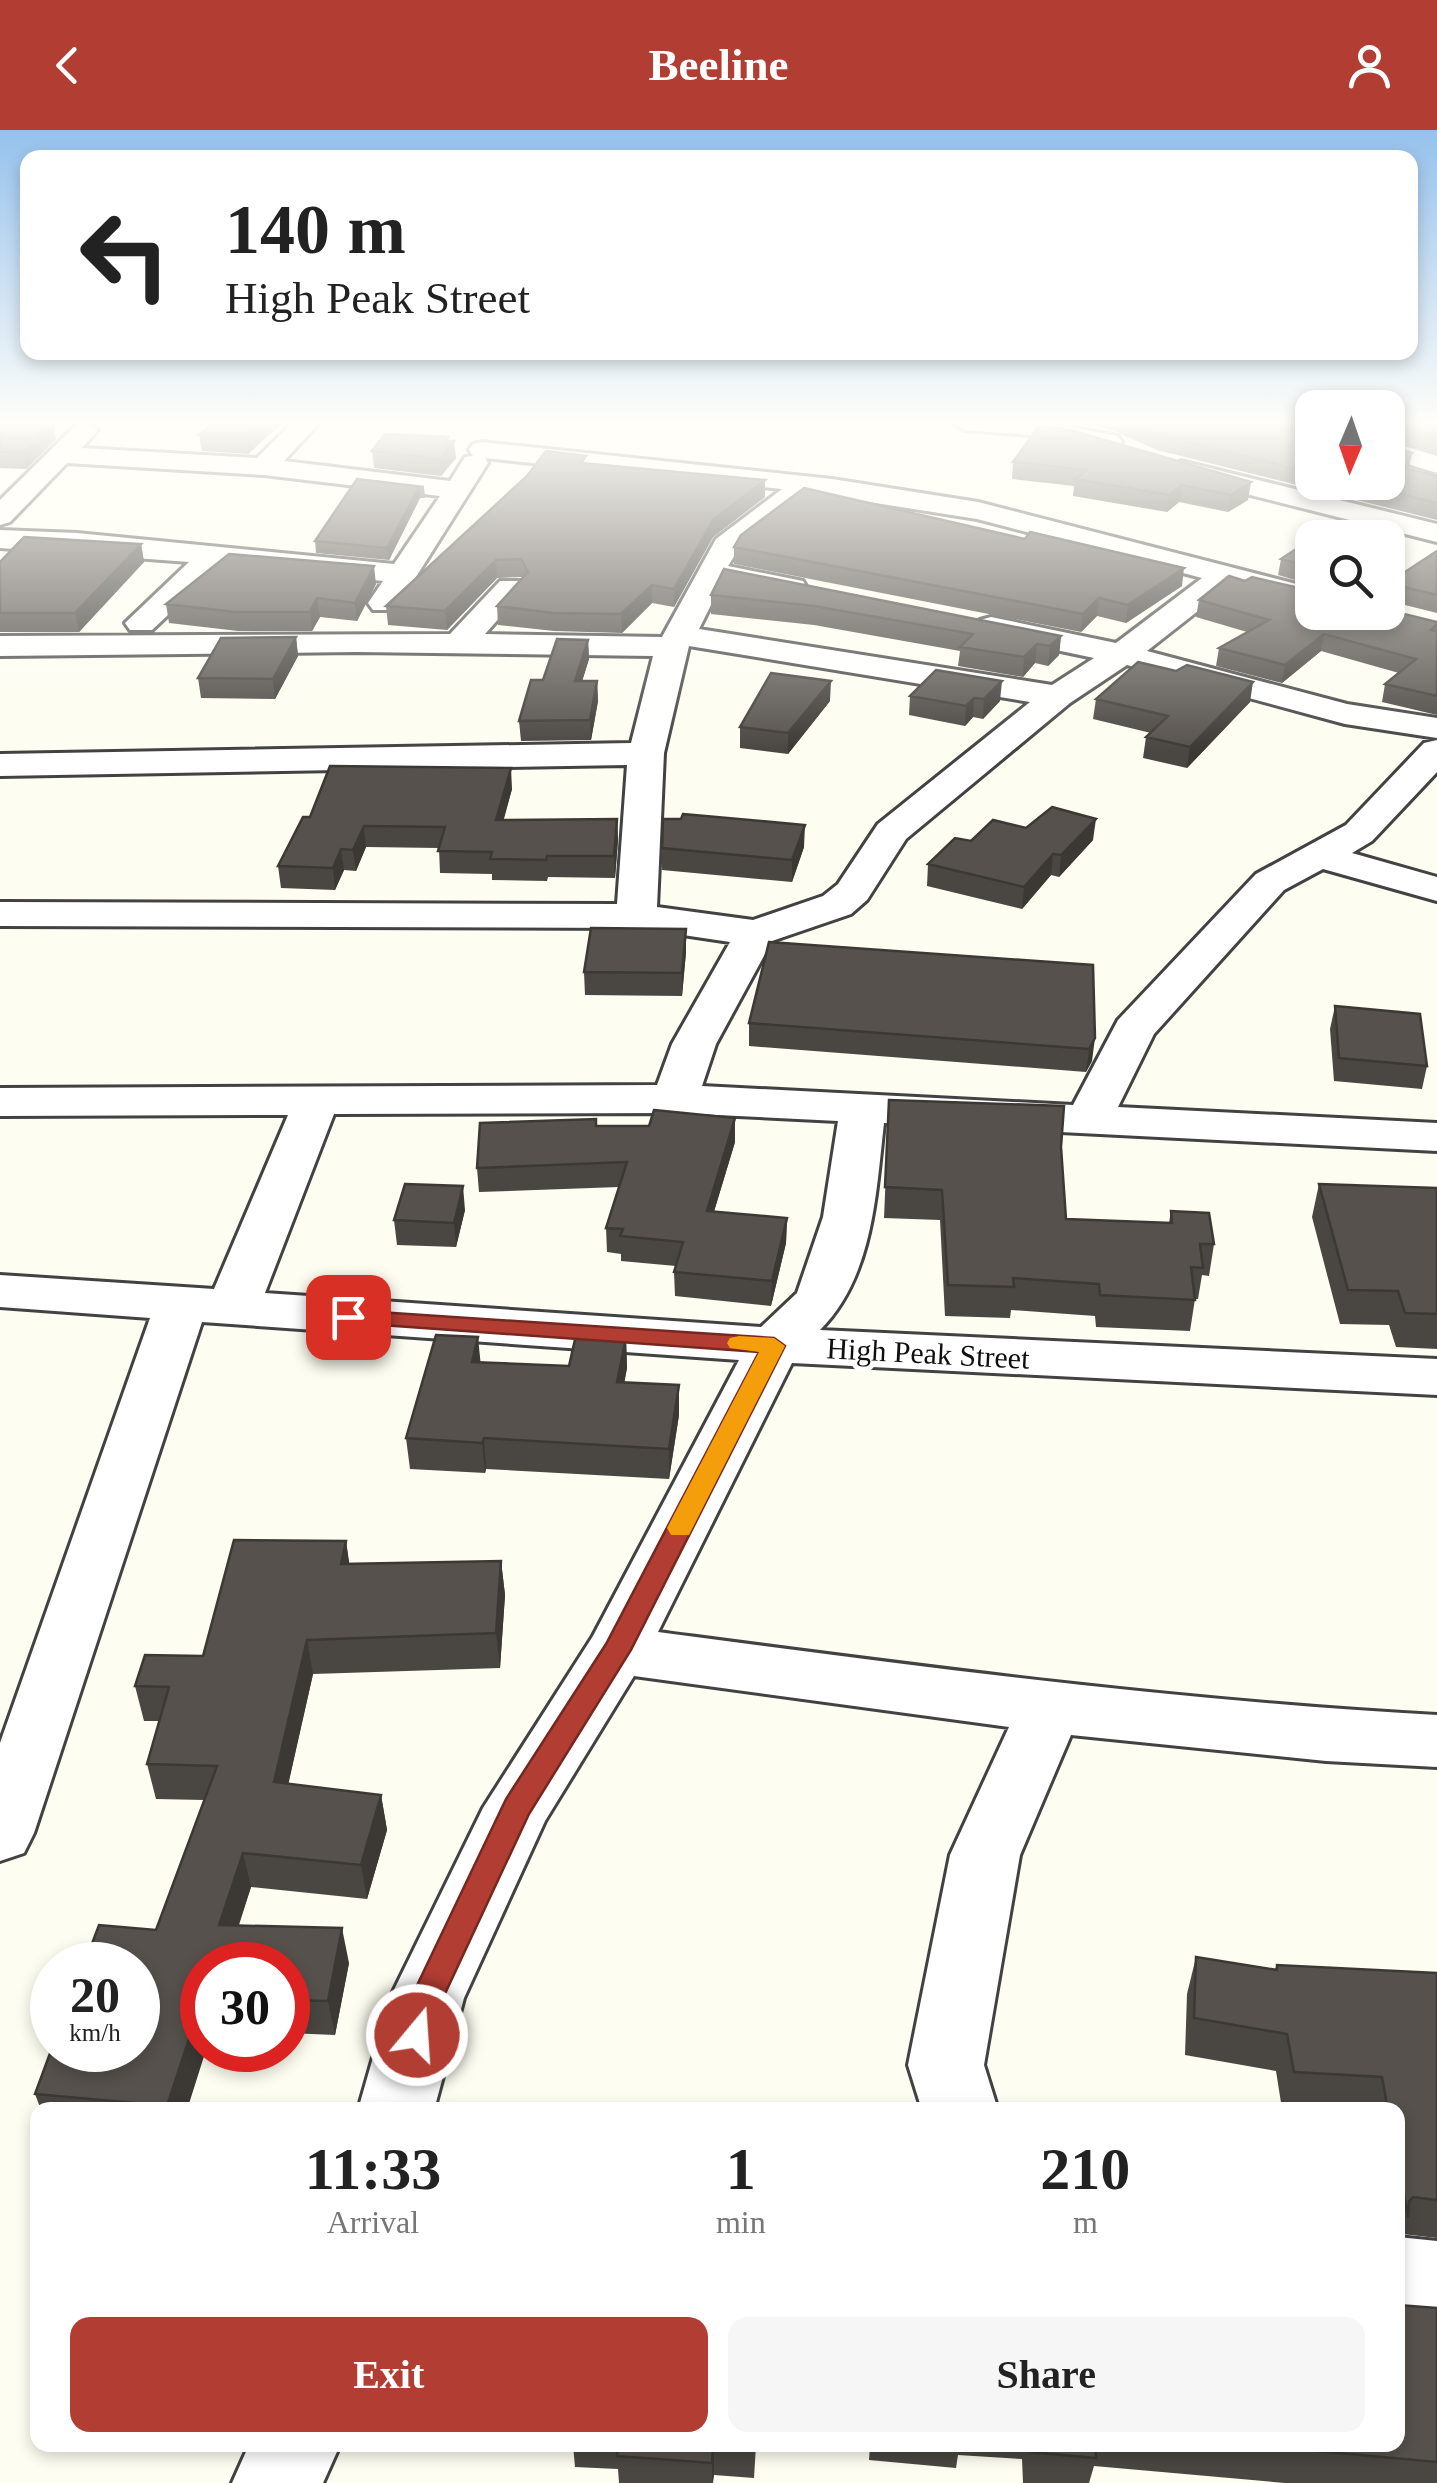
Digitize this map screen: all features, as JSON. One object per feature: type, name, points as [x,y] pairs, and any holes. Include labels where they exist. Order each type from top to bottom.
[{"type":"street","points":[[357,642],[431,532]]},
{"type":"street","points":[[636,916],[646,753],[676,641],[703,596],[710,572],[726,545],[743,532]]},
{"type":"street","points":[[1057,532],[1295,593]]},
{"type":"street","points":[[0,538],[404,574]]},
{"type":"street","points":[[141,623],[212,557]]},
{"type":"street","points":[[710,572],[822,594]]},
{"type":"street","points":[[0,914],[636,916],[756,933],[837,906],[853,892],[890,832],[1058,696],[1122,654],[1224,576]]},
{"type":"street","points":[[458,644],[510,588]]},
{"type":"street","points":[[954,620],[1122,654],[1345,714],[1437,728]]},
{"type":"street","points":[[0,646],[676,641],[1058,696]]},
{"type":"street","points":[[1089,1119],[1134,1029],[1270,882],[1359,833],[1437,752]]},
{"type":"street","points":[[5,773],[646,753]]},
{"type":"street","points":[[1321,856],[1437,890]]},
{"type":"street","points":[[675,1099],[694,1044],[756,933]]},
{"type":"street","points":[[0,1102],[675,1099],[1437,1137]]},
{"type":"street","points":[[0,1833],[206,1307],[318,1100]]},
{"type":"street","points":[[398,2102],[427,1998],[517,1808],[617,1650],[774,1346],[821,1299],[848,1217],[863,1107]]},
{"type":"street","name":"High Peak Street","points":[[0,1292],[774,1346],[1437,1377]]},
{"type":"street","points":[[617,1650],[1050,1708],[1437,1741]]},
{"type":"street","points":[[958,2102],[946,2065],[985,1855],[1050,1708]]},
{"type":"street","points":[[1405,2278],[1437,2281]]},
{"type":"street","points":[[276,2483],[292,2452]]},
{"type":"building","points":[[321,532],[395,532],[387,548],[315,541]]},
{"type":"building","points":[[466,532],[706,532],[674,589],[652,585],[621,614],[553,613],[497,606],[528,572],[521,559],[496,560],[445,611],[386,606]]},
{"type":"building","points":[[745,532],[994,532],[1025,539],[1030,532],[1184,568],[1128,605],[1099,598],[1083,614],[734,547]]},
{"type":"building","points":[[24,537],[141,544],[75,613],[0,613],[0,562]]},
{"type":"building","points":[[1295,550],[1295,563],[1281,559]]},
{"type":"building","points":[[1437,551],[1437,595],[1405,587],[1405,572]]},
{"type":"building","points":[[229,554],[374,566],[355,603],[317,598],[310,612],[235,612],[166,604]]},
{"type":"building","points":[[724,569],[1061,636],[1050,646],[1037,644],[1024,657],[960,647],[973,634],[814,606],[711,595]]},
{"type":"building","points":[[1229,576],[1245,581],[1252,577],[1295,587],[1295,630],[1405,630],[1405,614],[1437,622],[1431,630],[1437,631],[1437,696],[1385,684],[1416,659],[1324,634],[1285,665],[1219,648],[1269,620],[1199,600]]},
{"type":"building","points":[[296,637],[273,679],[198,678],[221,638]]},
{"type":"building","points":[[557,639],[588,640],[575,681],[597,681],[590,720],[519,721],[531,680],[543,680]]},
{"type":"building","points":[[1138,662],[1176,671],[1187,665],[1253,682],[1190,747],[1146,737],[1168,716],[1096,699]]},
{"type":"building","points":[[936,670],[1002,681],[984,699],[974,698],[966,706],[910,696]]},
{"type":"building","points":[[771,673],[831,681],[788,733],[740,727]]},
{"type":"building","points":[[330,766],[511,768],[496,820],[617,819],[614,856],[490,859],[492,852],[438,851],[445,827],[364,826],[353,850],[341,849],[333,868],[278,866],[303,817],[310,817]]},
{"type":"building","points":[[1052,807],[1096,819],[1061,855],[1053,854],[1024,887],[928,864],[955,838],[971,841],[993,820],[1026,828]]},
{"type":"building","points":[[683,814],[805,825],[792,860],[662,848],[663,819],[681,819]]},
{"type":"building","points":[[591,928],[686,929],[682,973],[584,972]]},
{"type":"building","points":[[769,942],[1093,965],[1095,1038],[1089,1049],[749,1023]]},
{"type":"building","points":[[1335,1006],[1420,1014],[1427,1066],[1339,1058]]},
{"type":"building","points":[[889,1100],[1064,1106],[1061,1147],[1066,1219],[1172,1223],[1171,1211],[1209,1213],[1214,1244],[1200,1244],[1203,1268],[1191,1267],[1195,1300],[1100,1295],[1099,1284],[1013,1278],[1014,1287],[948,1285],[942,1190],[885,1187]]},
{"type":"building","points":[[654,1110],[735,1118],[707,1211],[787,1218],[772,1281],[674,1272],[683,1242],[620,1236],[623,1229],[606,1228],[627,1162],[477,1168],[480,1123],[596,1119],[596,1126],[649,1126]]},
{"type":"building","points":[[405,1184],[463,1186],[454,1223],[394,1220]]},
{"type":"building","points":[[1319,1184],[1437,1188],[1437,1314],[1405,1313],[1398,1291],[1348,1290]]},
{"type":"building","points":[[436,1335],[478,1337],[472,1362],[569,1366],[576,1335],[626,1338],[617,1382],[679,1385],[669,1449],[484,1438],[482,1443],[406,1438]]},
{"type":"building","points":[[234,1540],[346,1541],[341,1564],[501,1561],[496,1633],[307,1640],[274,1782],[381,1795],[361,1865],[243,1853],[219,1925],[342,1928],[328,2001],[310,2001],[310,1942],[180,1942],[180,2066],[168,2102],[35,2094],[43,2072],[160,2072],[160,1942],[93,1942],[99,1925],[156,1930],[217,1766],[147,1764],[169,1687],[135,1686],[145,1655],[203,1656]]},
{"type":"building","points":[[1196,1957],[1277,1970],[1277,1965],[1437,1973],[1437,2200],[1413,2197],[1408,2217],[1405,2102],[1387,2102],[1382,2077],[1294,2072],[1287,2034],[1194,2018]]},
{"type":"building","points":[[1405,2306],[1437,2308],[1437,2462],[1328,2452],[1405,2452]]},
{"type":"building","points":[[617,2452],[713,2452],[712,2463],[617,2456]]},
{"type":"building","points":[[1030,2452],[1096,2452],[1096,2458]]},
{"type":"slow traffic","points":[[680,1528],[774,1346],[739,1343]]},
{"type":"route","points":[[348,1317],[774,1346],[617,1650],[517,1808],[427,1998],[417,2035]]}]
